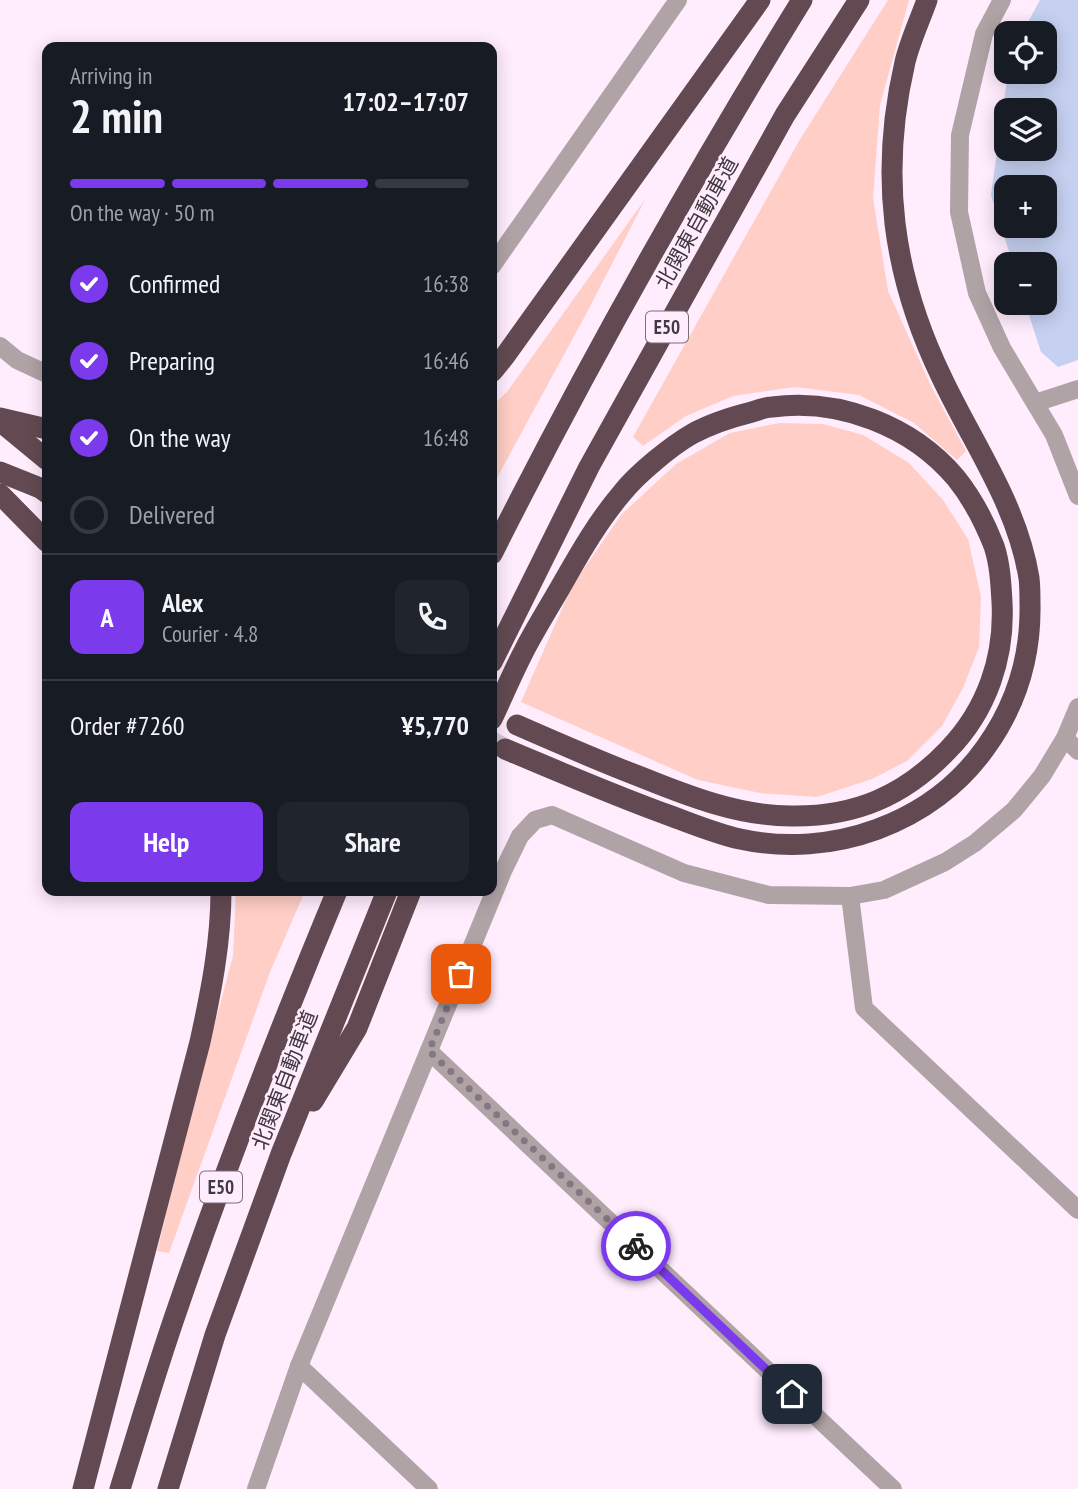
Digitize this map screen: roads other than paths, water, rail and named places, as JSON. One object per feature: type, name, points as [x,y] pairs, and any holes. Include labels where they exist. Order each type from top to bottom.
[{"type":"highway","points":[[497,366],[760,0]]},
{"type":"highway","name":"北関東自動車道","points":[[497,544],[646,264],[802,0]]},
{"type":"highway","name":"北関東自動車道","points":[[497,652],[595,456],[785,115],[859,0]]},
{"type":"highway","points":[[505,749],[644,806],[739,839],[780,844],[823,843],[866,834],[906,817],[942,793],[974,764],[999,729],[1015,694],[1026,660],[1030,623],[1030,580],[1021,544],[1004,498],[942,377],[921,328],[906,284],[895,235],[893,130],[906,60],[927,0]]},
{"type":"highway","points":[[497,709],[526,649],[583,548],[623,491],[660,457],[692,434],[728,419],[771,407],[815,406],[856,414],[894,428],[926,449],[957,479],[979,513],[995,549],[1002,584],[1004,622],[998,661],[984,700],[961,737],[934,765],[907,785],[875,803],[827,815],[788,817],[740,810],[688,796],[517,725]]},
{"type":"highway","points":[[0,419],[42,428]]},
{"type":"highway","points":[[0,419],[42,456]]},
{"type":"highway","points":[[0,472],[42,489]]},
{"type":"highway","points":[[0,494],[42,537]]},
{"type":"highway","points":[[83,1489],[200,1042],[215,969],[221,896]]},
{"type":"highway","name":"北関東自動車道","points":[[120,1489],[177,1309],[238,1138],[289,1004],[335,896]]},
{"type":"highway","name":"北関東自動車道","points":[[168,1489],[215,1335],[281,1154],[385,896]]},
{"type":"highway","points":[[281,1154],[357,1028],[409,896]]},
{"type":"street","points":[[497,259],[678,0]]},
{"type":"street","points":[[1002,0],[984,34],[960,135],[959,212],[977,293],[1002,348],[1054,435],[1078,496]]},
{"type":"street","points":[[0,346],[17,360],[42,372]]},
{"type":"street","points":[[1035,403],[1078,389]]},
{"type":"street","points":[[497,886],[520,836],[535,820],[552,815],[684,873],[769,895],[850,896],[884,890],[945,862],[975,843],[1014,810],[1072,744],[1078,707]]},
{"type":"street","points":[[256,1489],[299,1366],[493,896]]},
{"type":"street","points":[[850,896],[864,1008],[1078,1209]]},
{"type":"street","points":[[429,1051],[893,1489]]},
{"type":"street","points":[[299,1366],[429,1489]]},
{"type":"water","points":[[1040,0],[1078,0],[1078,360],[1058,367],[1041,352],[1029,315],[1057,315],[1057,252],[1009,252],[1005,238],[1057,238],[1057,175],[994,175],[994,204],[991,195],[996,161],[1057,161],[1057,98],[1004,98],[1006,84],[1057,84],[1057,21],[1029,21]]},
{"type":"tunnel","points":[[497,745],[505,749]]}]
